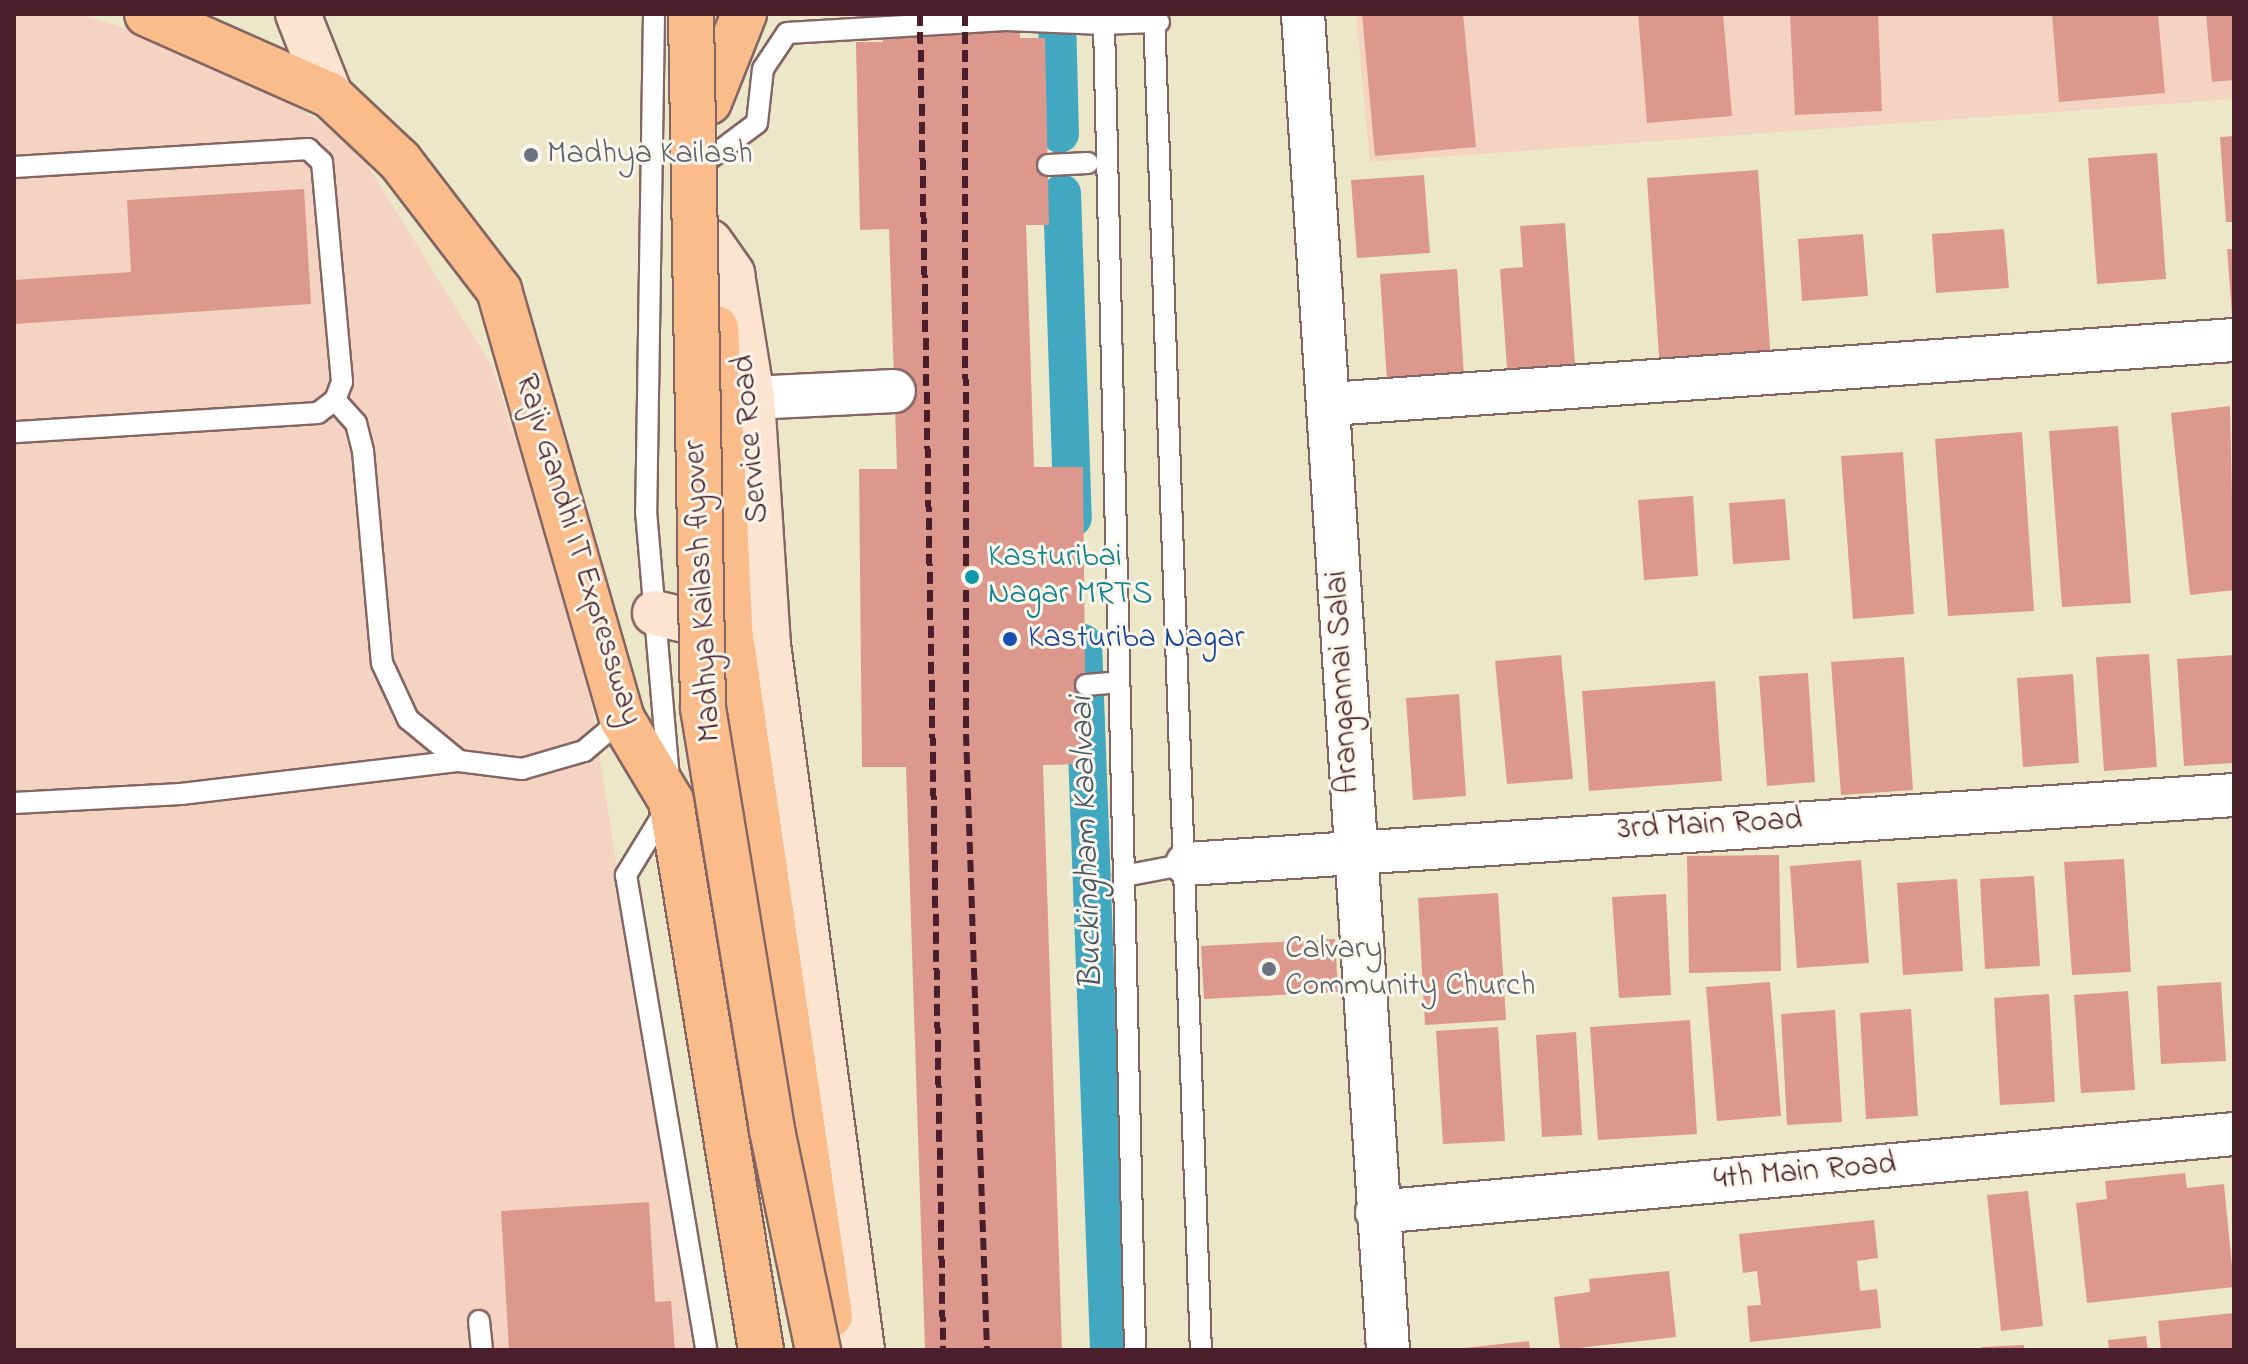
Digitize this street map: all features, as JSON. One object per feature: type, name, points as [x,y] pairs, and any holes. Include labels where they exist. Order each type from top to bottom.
[{"type":"main road","name":"Rajiv Gandhi IT Expressway","points":[[147,14],[330,95],[400,161],[499,290],[622,719],[671,801],[761,1350]]},
{"type":"main road","name":"Madhya Kailash flyover","points":[[691,14],[703,708],[772,1130],[818,1350]]},
{"type":"main road","points":[[707,14],[710,242],[749,637],[836,1350]]},
{"type":"main road","points":[[709,102],[744,14]]},
{"type":"street","points":[[298,14],[330,95]]},
{"type":"street","name":"Arangannai Salai","points":[[1303,14],[1330,404],[1353,848],[1388,1350]]},
{"type":"street","name":"Service Road","points":[[710,242],[732,274],[752,398],[749,637],[862,1350]]},
{"type":"street","points":[[1330,404],[2234,340]]},
{"type":"street","points":[[752,398],[894,391]]},
{"type":"street","points":[[655,613],[749,637]]},
{"type":"street","name":"3rd Main Road","points":[[1187,864],[1353,848],[2234,795]]},
{"type":"street","name":"4th Main Road","points":[[1377,1212],[2234,1134]]},
{"type":"lane","points":[[654,14],[646,511],[671,801],[626,875],[706,1350]]},
{"type":"lane","points":[[709,159],[757,123],[763,69],[787,33],[1022,18],[1066,23],[1157,18],[1201,1350]]},
{"type":"lane","points":[[1108,19],[1135,1350]]},
{"type":"lane","points":[[14,167],[308,149],[322,162],[342,382],[335,400],[318,413],[14,432]]},
{"type":"lane","points":[[1048,165],[1088,163]]},
{"type":"lane","points":[[335,400],[356,423],[363,451],[382,663],[391,695],[459,761]]},
{"type":"lane","points":[[1086,685],[1108,683]]},
{"type":"lane","points":[[14,803],[181,794],[459,761],[522,769],[584,751],[622,719]]},
{"type":"lane","points":[[1124,876],[1187,864]]},
{"type":"lane","points":[[479,1321],[482,1350]]},
{"type":"shaded area","points":[[14,14],[80,14],[205,54],[352,140],[492,366],[583,651],[693,1350],[14,1350]]},
{"type":"shaded area","points":[[1356,14],[2234,14],[2234,99],[1370,162]]},
{"type":"building","name":"Kasturibai Nagar MRTS","points":[[882,14],[1019,14],[1020,38],[1045,38],[1049,225],[1026,225],[1034,467],[1083,467],[1086,764],[1043,765],[1062,1350],[925,1350],[906,767],[862,767],[859,469],[897,469],[889,229],[860,230],[856,42],[883,42]]},
{"type":"building","points":[[1362,14],[1463,14],[1476,147],[1375,156]]},
{"type":"building","points":[[1638,14],[1723,14],[1732,116],[1647,123]]},
{"type":"building","points":[[1790,14],[1878,14],[1882,111],[1795,115]]},
{"type":"building","points":[[2052,14],[2158,14],[2165,93],[2059,102]]},
{"type":"building","points":[[2206,14],[2234,14],[2234,80],[2212,82]]},
{"type":"building","points":[[2234,136],[2234,222],[2226,222],[2220,137]]},
{"type":"building","points":[[2157,153],[2166,279],[2097,284],[2088,158]]},
{"type":"building","points":[[1758,170],[1771,363],[1660,370],[1647,178]]},
{"type":"building","points":[[1424,175],[1430,253],[1357,258],[1351,180]]},
{"type":"building","points":[[304,189],[311,304],[14,324],[14,280],[131,272],[127,200]]},
{"type":"building","points":[[1565,223],[1576,378],[1508,382],[1500,269],[1523,267],[1520,226]]},
{"type":"building","points":[[2004,229],[2009,288],[1936,293],[1932,234]]},
{"type":"building","points":[[1863,234],[1868,296],[1802,301],[1798,239]]},
{"type":"building","points":[[2227,249],[2234,249],[2234,314],[2232,314]]},
{"type":"building","points":[[1457,269],[1464,375],[1387,381],[1380,274]]},
{"type":"building","points":[[2230,406],[2234,590],[2190,595],[2171,413]]},
{"type":"building","points":[[2118,426],[2131,603],[2062,607],[2049,431]]},
{"type":"building","points":[[2022,432],[2034,611],[1948,616],[1935,439]]},
{"type":"building","points":[[1903,452],[1914,614],[1853,619],[1841,456]]},
{"type":"building","points":[[1693,496],[1698,576],[1644,580],[1638,500]]},
{"type":"building","points":[[1785,499],[1790,560],[1733,564],[1729,503]]},
{"type":"building","points":[[2149,654],[2157,767],[2104,771],[2096,657]]},
{"type":"building","points":[[1561,655],[1573,779],[1507,784],[1495,661]]},
{"type":"building","points":[[2234,655],[2234,763],[2184,766],[2177,659]]},
{"type":"building","points":[[1904,657],[1913,790],[1841,795],[1831,662]]},
{"type":"building","points":[[1808,673],[1815,782],[1767,786],[1759,676]]},
{"type":"building","points":[[2073,674],[2079,763],[2023,767],[2017,678]]},
{"type":"building","points":[[1715,681],[1722,781],[1589,791],[1582,691]]},
{"type":"building","points":[[1459,694],[1466,796],[1413,800],[1406,698]]},
{"type":"building","points":[[1779,855],[1781,971],[1689,973],[1687,856]]},
{"type":"building","points":[[2124,859],[2131,972],[2072,975],[2064,862]]},
{"type":"building","points":[[1861,860],[1869,963],[1797,968],[1790,866]]},
{"type":"building","points":[[2034,876],[2040,966],[1985,969],[1980,879]]},
{"type":"building","points":[[1957,879],[1963,971],[1903,975],[1897,883]]},
{"type":"building","points":[[1498,893],[1506,1020],[1425,1025],[1418,898]]},
{"type":"building","points":[[1666,894],[1671,995],[1619,998],[1612,897]]},
{"type":"building","name":"Calvary Community Church","points":[[1335,939],[1338,992],[1204,999],[1201,946]]},
{"type":"building","points":[[1770,982],[1781,1116],[1717,1121],[1706,987]]},
{"type":"building","points":[[2221,982],[2226,1061],[2161,1064],[2157,986]]},
{"type":"building","points":[[2128,991],[2135,1090],[2081,1093],[2074,995]]},
{"type":"building","points":[[2049,994],[2055,1102],[2000,1105],[1994,998]]},
{"type":"building","points":[[1911,1009],[1918,1116],[1866,1119],[1860,1013]]},
{"type":"building","points":[[1835,1010],[1842,1122],[1787,1125],[1781,1014]]},
{"type":"building","points":[[1690,1020],[1697,1134],[1598,1140],[1590,1027]]},
{"type":"building","points":[[1498,1027],[1505,1141],[1443,1144],[1436,1031]]},
{"type":"building","points":[[1576,1032],[1582,1135],[1542,1137],[1536,1035]]},
{"type":"building","points":[[2185,1173],[2187,1188],[2224,1184],[2234,1287],[2087,1303],[2076,1203],[2107,1199],[2105,1181]]},
{"type":"building","points":[[2028,1191],[2043,1326],[2001,1331],[1987,1195]]},
{"type":"building","points":[[649,1202],[655,1302],[671,1301],[675,1350],[509,1350],[501,1211]]},
{"type":"building","points":[[1874,1220],[1878,1258],[1857,1261],[1860,1291],[1877,1289],[1881,1328],[1750,1342],[1747,1306],[1761,1305],[1757,1271],[1743,1273],[1739,1234]]},
{"type":"building","points":[[1669,1271],[1676,1337],[1560,1350],[1554,1297],[1590,1292],[1589,1279]]},
{"type":"building","points":[[2234,1313],[2234,1350],[2161,1350],[2158,1321]]},
{"type":"building","points":[[2146,1336],[2148,1350],[2109,1350],[2108,1340]]},
{"type":"building","points":[[1529,1341],[1530,1350],[1464,1350],[1464,1348]]},
{"type":"building","points":[[2024,1345],[2024,1350],[1982,1350],[1982,1347]]},
{"type":"waterway","name":"Buckingham Kaalvaai","points":[[1057,14],[1060,134]]},
{"type":"waterway","name":"Buckingham Kaalvaai","points":[[1062,193],[1073,518]]},
{"type":"waterway","name":"Buckingham Kaalvaai","points":[[1083,643],[1109,1350]]},
{"type":"railway","points":[[920,14],[943,1350]]},
{"type":"railway","points":[[965,14],[966,734],[987,1350]]},
{"type":"place","name":"Madhya Kailash","points":[[531,155]]},
{"type":"place","name":"Kasturibai Nagar MRTS","points":[[972,577]]},
{"type":"place","name":"Kasturiba Nagar","points":[[1010,639]]},
{"type":"place","name":"Calvary Community Church","points":[[1269,969]]}]
